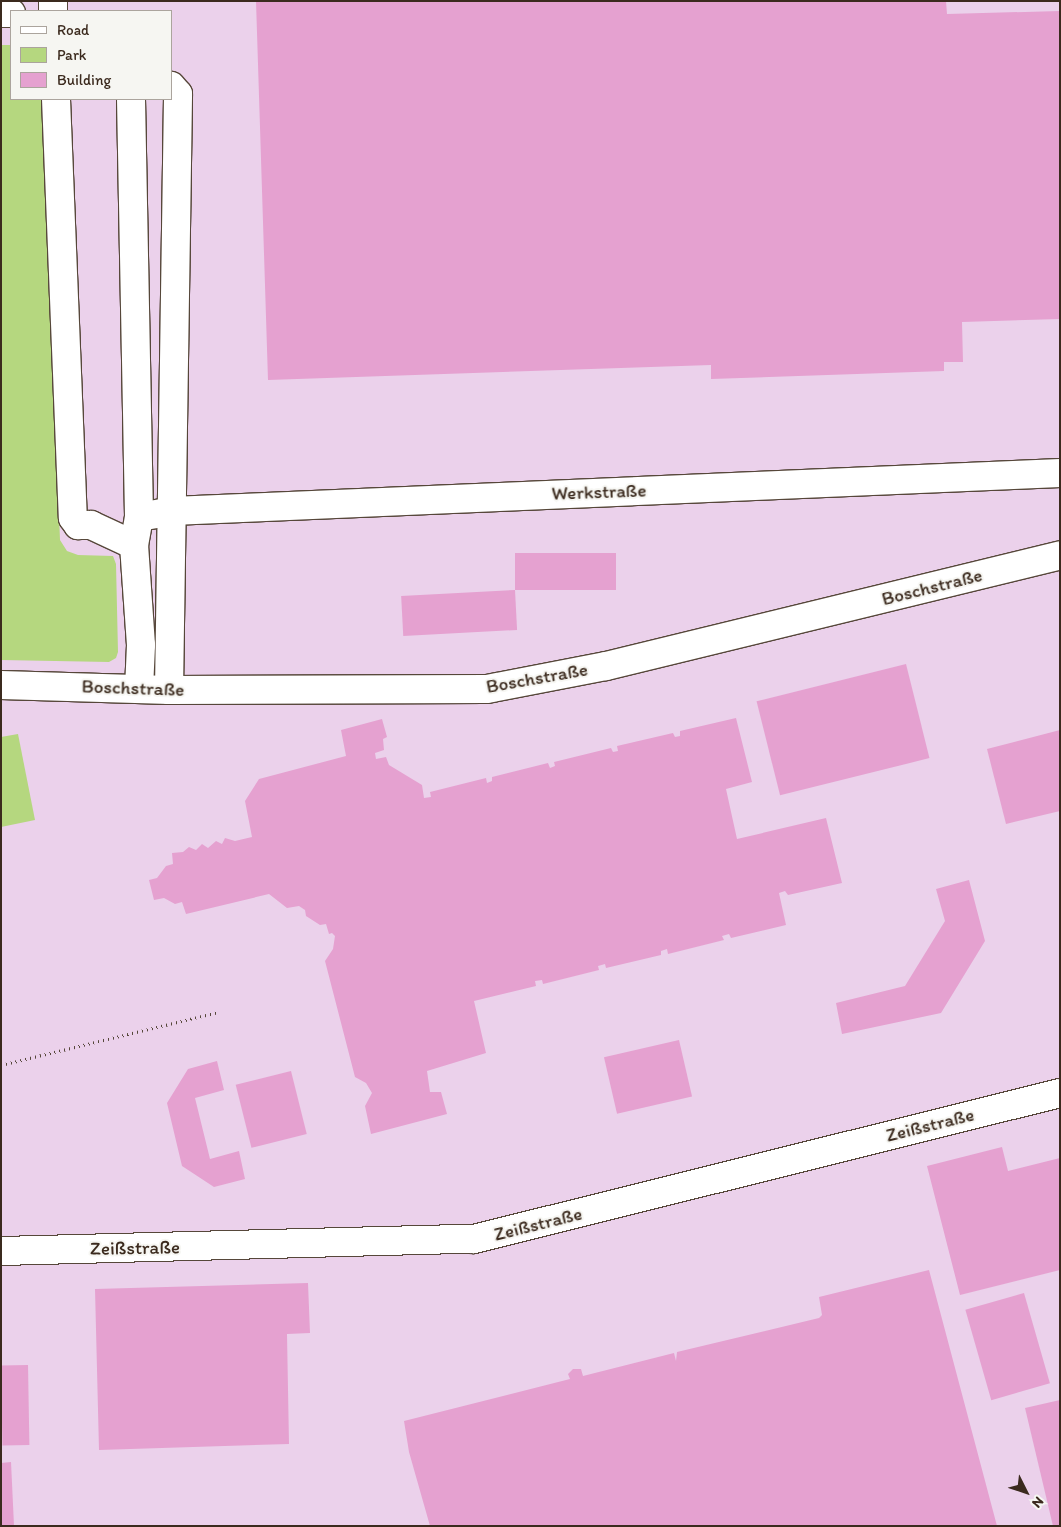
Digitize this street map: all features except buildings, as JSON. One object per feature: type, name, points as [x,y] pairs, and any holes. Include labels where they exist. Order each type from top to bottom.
[{"type":"street","points":[[169,690],[178,94],[172,87]]},
{"type":"street","points":[[56,100],[73,518],[78,525],[91,525],[134,545]]},
{"type":"street","points":[[131,100],[139,517],[134,545],[141,645],[140,689]]},
{"type":"street","name":"Werkstraße","points":[[139,517],[172,511],[1060,473]]},
{"type":"street","name":"Boschstraße","points":[[1,685],[169,690],[487,689],[606,666],[1060,555]]},
{"type":"street","name":"Zeißstraße","points":[[1,1251],[474,1239],[1060,1093]]},
{"type":"path","points":[[1,1065],[219,1012]]},
{"type":"shaded area","points":[[1,1],[1060,1],[1060,1526],[1,1526]]},
{"type":"green space","points":[[1,45],[10,45],[10,100],[43,100],[60,540],[67,551],[78,555],[113,556],[116,564],[118,652],[116,658],[109,662],[1,660]]},
{"type":"green space","points":[[18,734],[35,820],[1,827],[1,737]]}]
